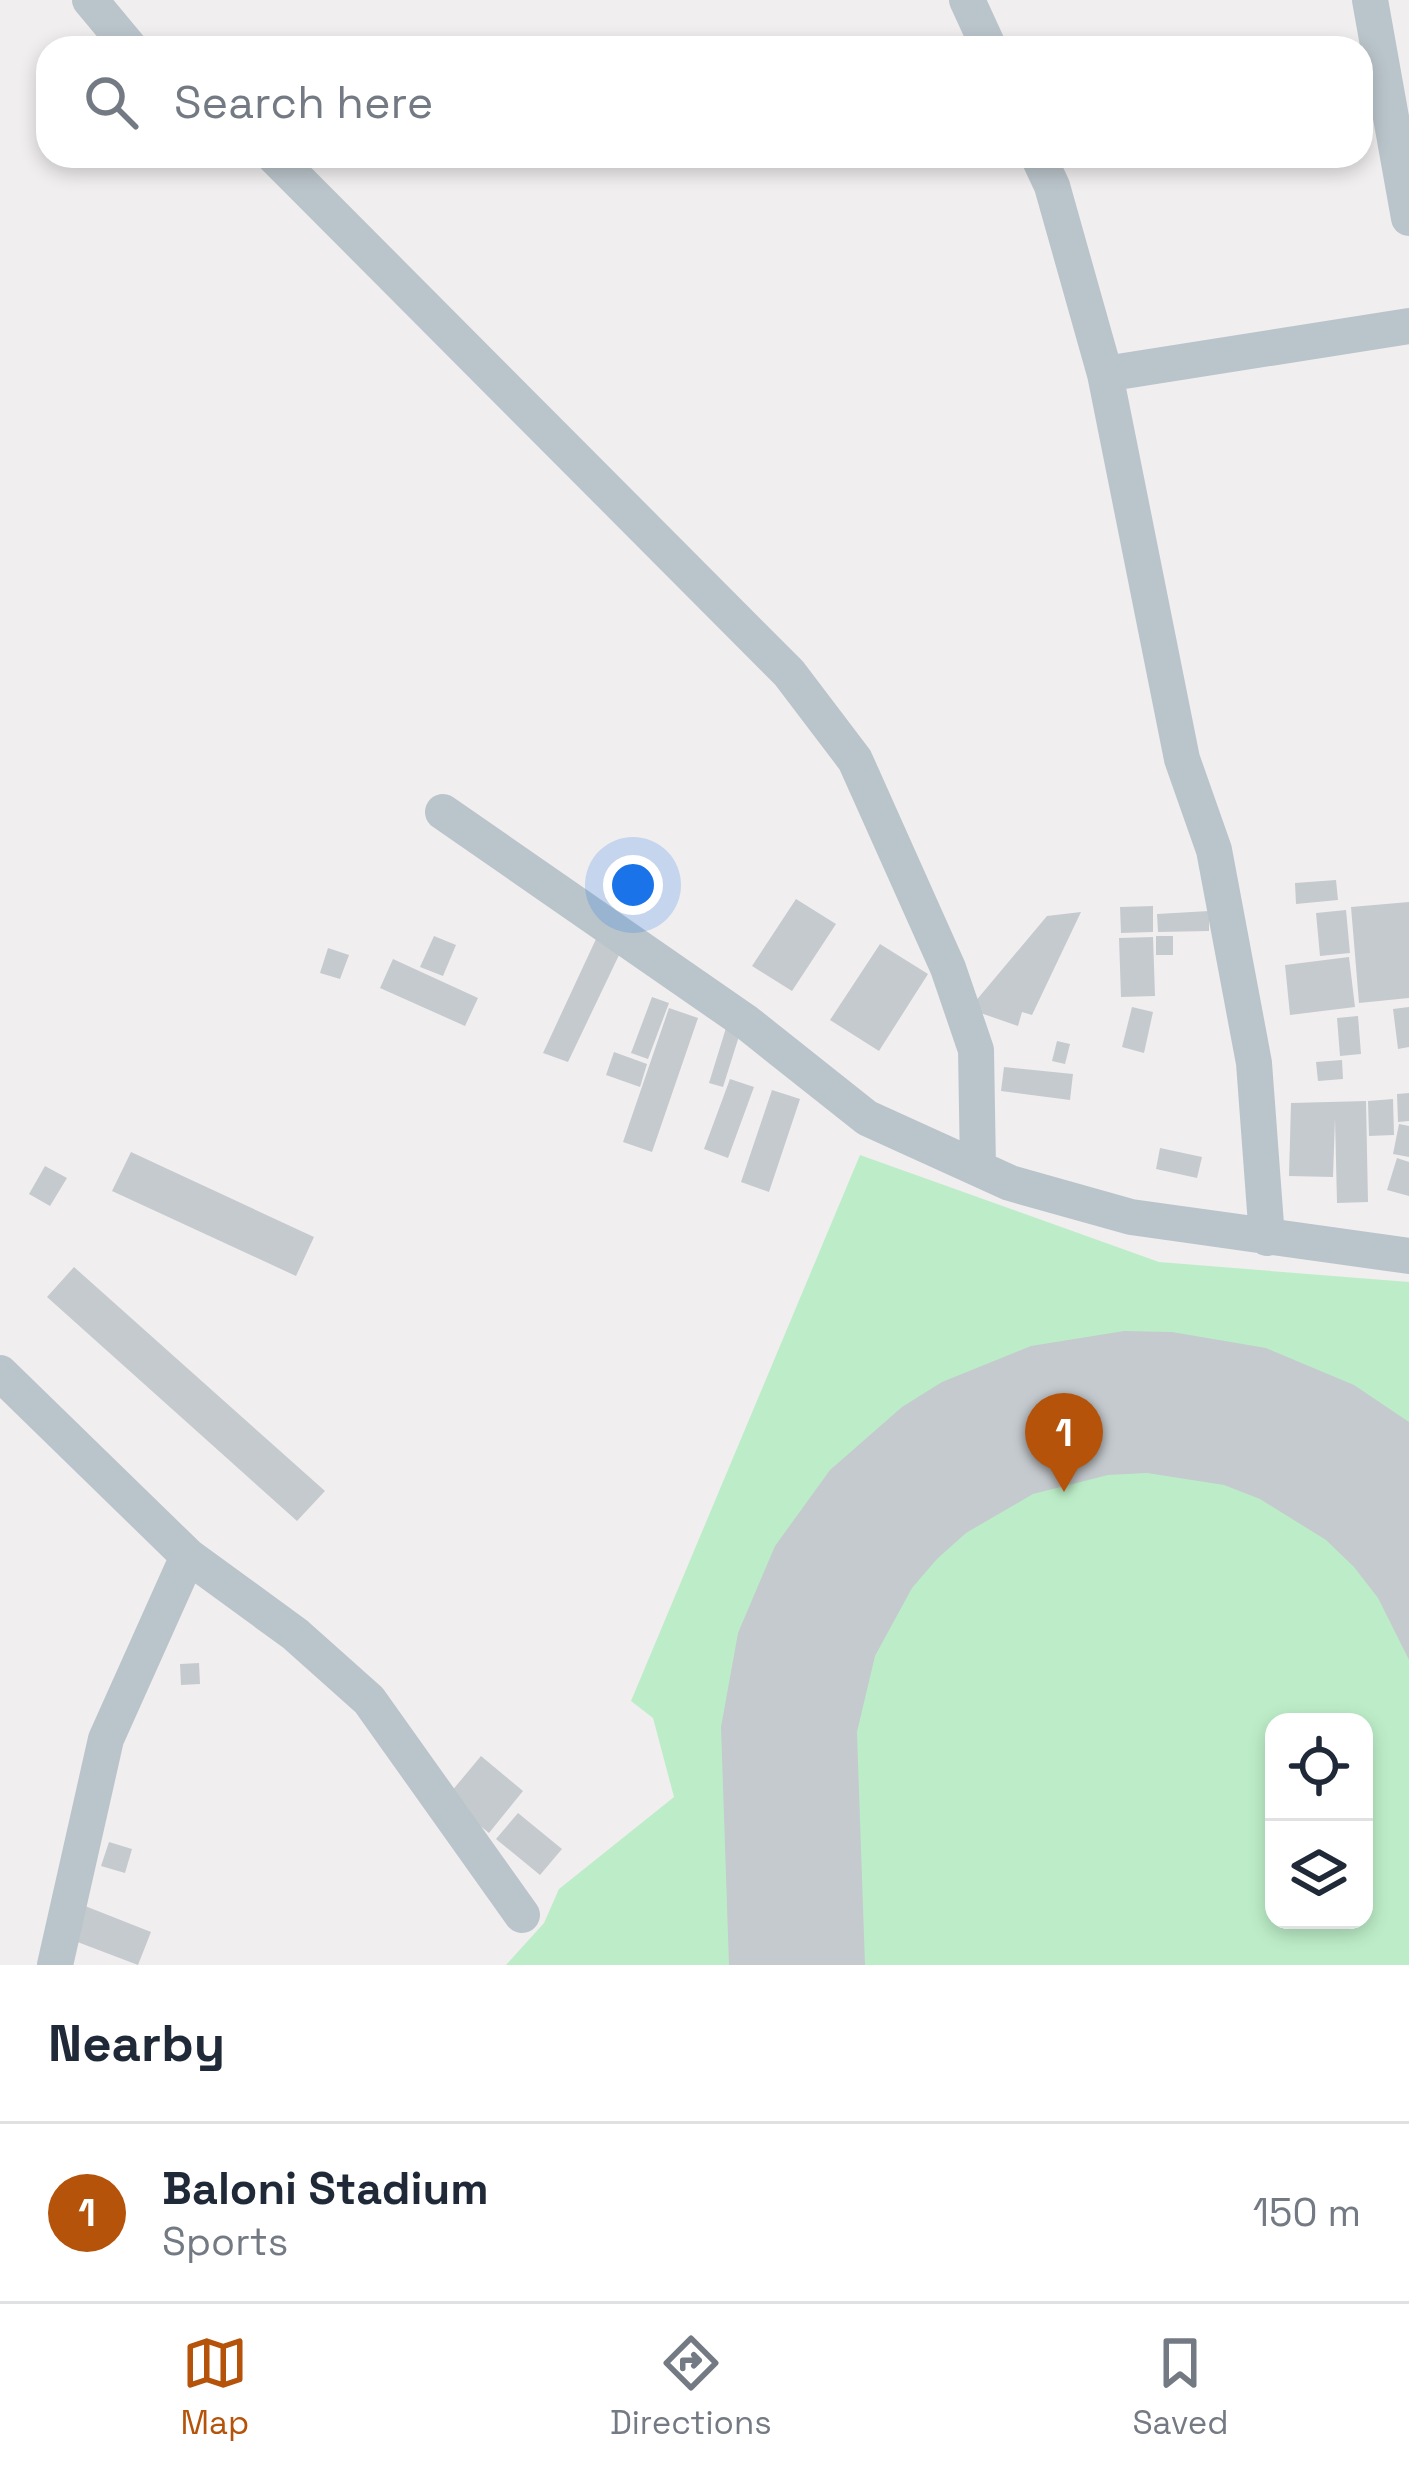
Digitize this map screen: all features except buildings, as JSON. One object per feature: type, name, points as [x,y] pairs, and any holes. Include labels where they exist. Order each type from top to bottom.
[{"type":"street","points":[[90,0],[120,36]]},
{"type":"street","points":[[967,0],[984,36]]},
{"type":"street","points":[[1370,0],[1409,218]]},
{"type":"street","points":[[286,168],[789,674],[856,760],[948,968],[976,1050],[978,1168]]},
{"type":"street","points":[[1044,168],[1105,374],[1182,759],[1214,850],[1254,1063],[1267,1238]]},
{"type":"street","points":[[1105,374],[1409,326]]},
{"type":"street","points":[[443,812],[746,1022],[867,1118],[1010,1183],[1131,1217],[1409,1256]]},
{"type":"street","points":[[0,1372],[188,1556],[295,1634],[369,1700],[522,1916]]},
{"type":"street","points":[[55,1965],[106,1738],[188,1556]]},
{"type":"green space","points":[[860,1155],[1159,1262],[1409,1282],[1409,1965],[506,1965],[544,1923],[559,1889],[674,1797],[653,1718],[631,1701]]},
{"type":"place","name":"Baloni Stadium","points":[[1064,1492]]}]
